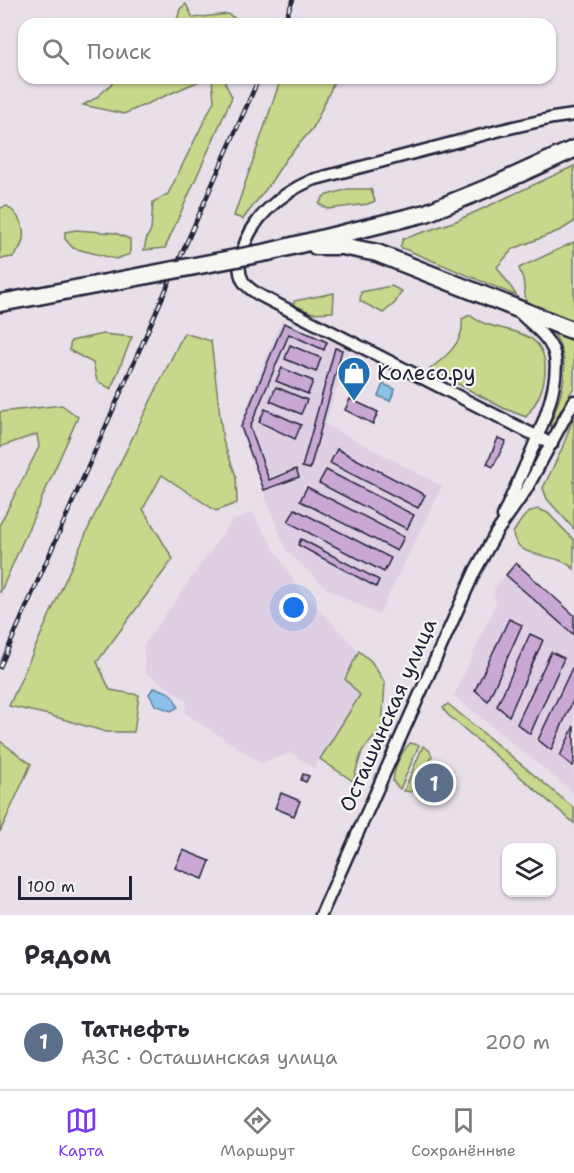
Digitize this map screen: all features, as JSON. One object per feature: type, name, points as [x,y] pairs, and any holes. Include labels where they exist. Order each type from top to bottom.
[{"type":"highway","points":[[0,303],[268,252],[426,213],[477,193],[574,149]]},
{"type":"highway","points":[[294,246],[342,246],[362,249],[574,331]]},
{"type":"street","points":[[552,444],[282,308],[249,287],[240,274],[240,261],[252,228],[266,211],[286,193],[305,183],[501,130],[574,115]]},
{"type":"street","name":"Осташинская улица","points":[[496,533],[515,484],[538,436],[556,378],[556,361],[549,343],[514,306]]},
{"type":"street","name":"Осташинская улица","points":[[321,915],[475,570],[496,533],[526,490],[574,401]]},
{"type":"street","points":[[515,484],[526,490]]},
{"type":"shaded area","points":[[281,320],[349,349],[325,424],[442,486],[379,615],[327,589],[286,550],[239,427]]},
{"type":"shaded area","points":[[252,512],[298,588],[359,651],[346,679],[361,695],[314,768],[292,753],[261,763],[185,713],[187,701],[145,672],[143,646],[231,522]]},
{"type":"shaded area","points":[[516,563],[574,615],[574,793],[454,696],[497,601],[493,596],[495,587]]},
{"type":"green space","points":[[186,4],[193,18],[178,18],[180,9]]},
{"type":"green space","points":[[228,14],[234,18],[193,18]]},
{"type":"green space","points":[[111,84],[192,84],[124,114],[83,105],[96,98]]},
{"type":"green space","points":[[213,84],[226,84],[232,97],[165,248],[144,250],[151,230],[153,202],[168,194],[214,101]]},
{"type":"green space","points":[[279,84],[333,84],[313,128],[286,159],[243,219],[234,216]]},
{"type":"green space","points":[[574,166],[574,222],[561,230],[513,249],[497,267],[517,296],[400,247],[403,239],[456,221]]},
{"type":"green space","points":[[348,189],[371,189],[375,201],[328,209],[319,204],[324,196]]},
{"type":"green space","points":[[7,206],[18,217],[23,237],[22,244],[13,257],[0,259],[0,208]]},
{"type":"green space","points":[[76,230],[115,233],[130,239],[130,254],[116,259],[73,248],[65,239],[65,232]]},
{"type":"green space","points":[[574,242],[574,323],[526,302],[519,268]]},
{"type":"green space","points":[[391,286],[402,291],[395,303],[383,313],[360,301],[361,292]]},
{"type":"green space","points":[[334,293],[333,312],[312,313],[294,305],[294,301]]},
{"type":"green space","points":[[470,315],[491,326],[526,336],[542,351],[545,365],[543,386],[538,399],[526,417],[503,408],[430,369],[454,347],[461,334],[462,319]]},
{"type":"green space","points":[[553,332],[574,339],[574,387],[551,427],[564,378],[563,355]]},
{"type":"green space","points":[[184,333],[211,341],[223,441],[236,476],[237,503],[216,511],[162,475],[143,509],[173,559],[97,662],[110,690],[139,695],[134,732],[106,732],[9,706],[93,518]]},
{"type":"green space","points":[[103,334],[132,337],[111,389],[97,381],[93,363],[69,350],[71,341]]},
{"type":"green space","points":[[62,405],[78,417],[0,593],[0,524],[39,447],[37,434],[0,447],[0,412]]},
{"type":"green space","points":[[574,416],[574,529],[547,499],[543,488],[561,451]]},
{"type":"green space","points":[[538,509],[548,513],[574,540],[574,569],[557,559],[529,552],[516,542],[513,533],[518,525],[526,515]]},
{"type":"green space","points":[[359,651],[371,661],[385,683],[382,728],[362,751],[353,781],[320,759],[360,695],[345,679]]},
{"type":"green space","points":[[448,704],[574,808],[574,823],[447,714],[443,708]]},
{"type":"green space","points":[[0,741],[31,764],[0,832]]},
{"type":"green space","points":[[410,743],[419,745],[400,789],[393,782],[396,766]]},
{"type":"green space","points":[[423,746],[432,756],[418,787],[411,792],[404,791]]},
{"type":"water","points":[[383,384],[395,389],[390,401],[378,396]]},
{"type":"water","points":[[153,688],[169,693],[178,707],[171,711],[155,705],[149,694]]},
{"type":"building","points":[[284,323],[327,342],[324,350],[289,334],[250,427],[269,480],[296,469],[299,477],[264,490],[241,427]]},
{"type":"building","points":[[290,345],[321,358],[316,372],[285,359]]},
{"type":"building","points":[[335,348],[342,350],[310,469],[302,467]]},
{"type":"building","points":[[282,368],[313,381],[308,394],[276,381]]},
{"type":"building","points":[[276,387],[307,400],[301,414],[270,401]]},
{"type":"building","points":[[350,399],[378,412],[373,424],[345,410]]},
{"type":"building","points":[[265,409],[301,425],[295,439],[259,422]]},
{"type":"building","points":[[498,438],[506,441],[493,467],[487,464]]},
{"type":"building","points":[[337,449],[425,495],[418,508],[330,463]]},
{"type":"building","points":[[326,470],[414,515],[407,529],[319,483]]},
{"type":"building","points":[[307,487],[404,537],[397,551],[300,501]]},
{"type":"building","points":[[295,509],[391,558],[384,572],[288,522]]},
{"type":"building","points":[[301,539],[379,580],[376,587],[298,545]]},
{"type":"building","points":[[516,563],[574,615],[574,635],[506,575]]},
{"type":"building","points":[[509,619],[522,625],[488,701],[475,690]]},
{"type":"building","points":[[530,634],[543,640],[509,716],[497,706]]},
{"type":"building","points":[[551,652],[564,658],[530,734],[517,724]]},
{"type":"building","points":[[572,668],[574,669],[574,698],[551,750],[538,740]]},
{"type":"building","points":[[574,726],[574,763],[573,766],[560,756]]},
{"type":"building","points":[[443,766],[452,771],[444,787],[438,784],[436,789],[425,783],[430,772],[438,776]]},
{"type":"building","points":[[303,774],[309,776],[306,782],[301,780]]},
{"type":"building","points":[[281,793],[300,801],[294,816],[275,808]]},
{"type":"building","points":[[183,850],[210,861],[203,879],[175,868]]},
{"type":"railway","points":[[286,18],[293,0]]},
{"type":"railway","points":[[0,667],[256,84]]},
{"type":"place","name":"Колесо.ру","points":[[354,402]]},
{"type":"place","name":"Татнефть","points":[[434,783]]}]
